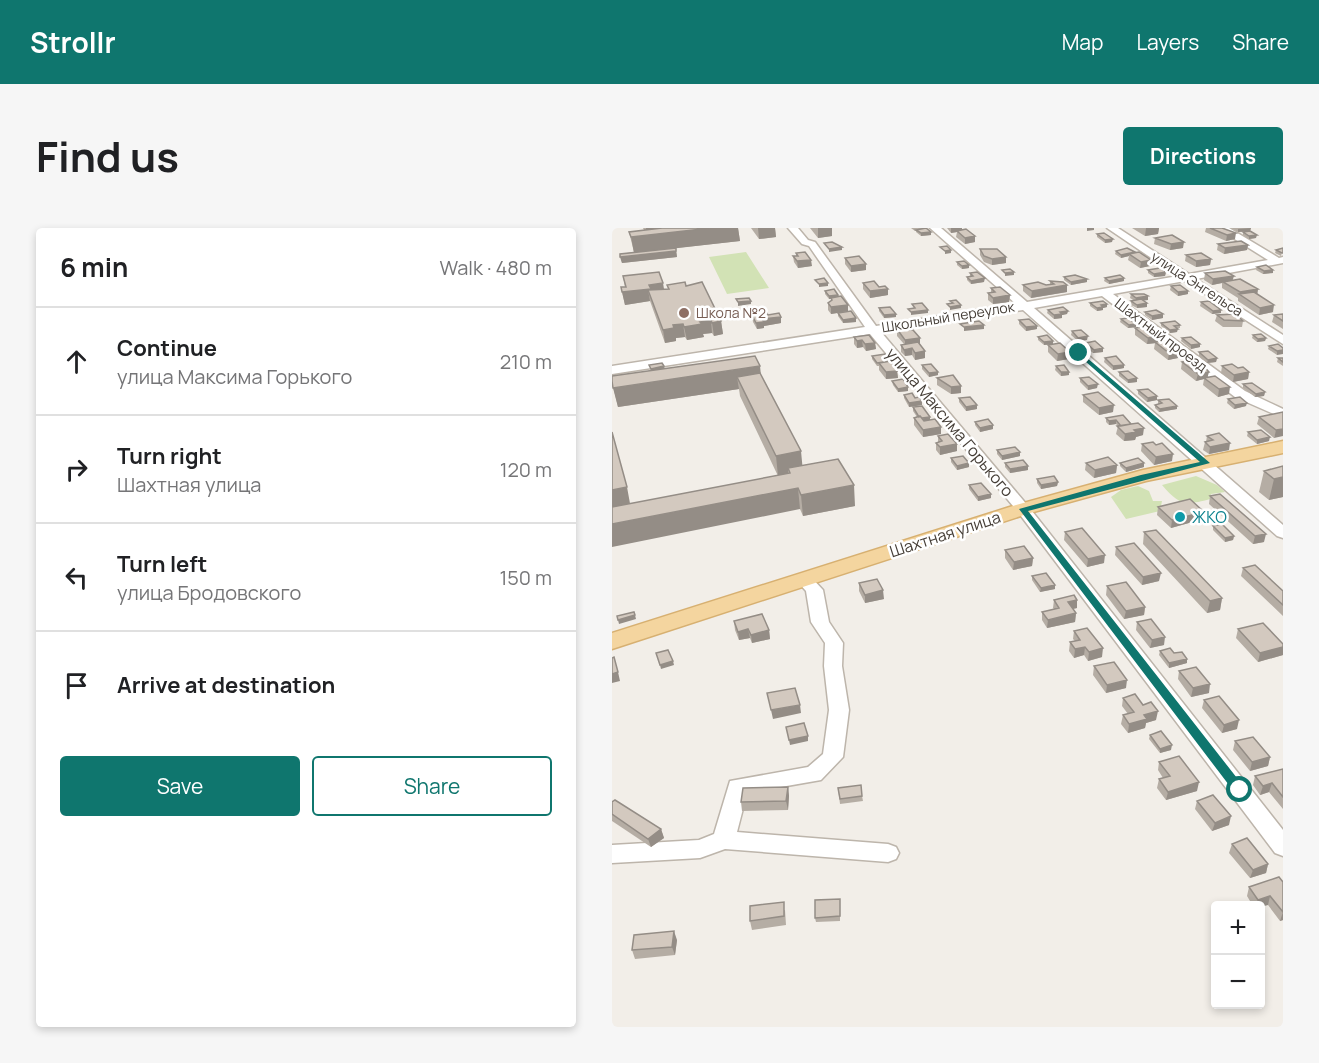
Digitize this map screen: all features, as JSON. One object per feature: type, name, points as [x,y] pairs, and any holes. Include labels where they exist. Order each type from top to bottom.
[{"type":"main road","name":"Шахтная улица","points":[[612,641],[1023,509],[1133,479],[1283,447]]},
{"type":"street","name":"улица Максима Горького","points":[[793,228],[805,242],[812,244],[872,329],[1023,509],[1283,847]]},
{"type":"street","points":[[935,228],[1283,532]]},
{"type":"street","name":"улица Энгельса","points":[[1112,228],[1283,340]]},
{"type":"street","points":[[1222,228],[1280,261]]},
{"type":"street","name":"Школьный переулок","points":[[612,370],[1025,306],[1280,261]]},
{"type":"street","name":"Шахтный проезд","points":[[1103,291],[1240,394],[1283,414]]},
{"type":"street","points":[[724,840],[738,787],[814,774],[832,758],[839,710],[833,666],[834,643],[820,622],[814,590],[804,580]]},
{"type":"street","points":[[612,854],[699,849],[724,840],[888,852]]},
{"type":"green space","points":[[746,252],[769,288],[727,294],[709,257]]},
{"type":"green space","points":[[1196,476],[1217,485],[1225,492],[1211,494],[1210,499],[1188,503],[1173,497],[1162,485]]},
{"type":"green space","points":[[1138,486],[1149,491],[1153,501],[1162,501],[1160,511],[1126,519],[1111,497],[1121,490]]},
{"type":"building","points":[[662,228],[711,228],[631,237],[629,232]]},
{"type":"building","points":[[926,228],[931,232],[921,233],[916,230]]},
{"type":"building","points":[[1210,228],[1222,228],[1236,233],[1227,235]]},
{"type":"building","points":[[966,229],[975,236],[965,238],[957,231]]},
{"type":"building","points":[[1250,231],[1257,235],[1249,236],[1243,232]]},
{"type":"building","points":[[1104,233],[1113,239],[1105,240],[1097,234]]},
{"type":"building","points":[[1172,235],[1184,242],[1171,244],[1155,238]]},
{"type":"building","points":[[1241,241],[1248,245],[1225,248],[1218,244]]},
{"type":"building","points":[[832,242],[842,247],[829,249],[824,243]]},
{"type":"building","points":[[947,246],[951,250],[945,251],[940,247]]},
{"type":"building","points":[[676,248],[676,251],[620,257],[620,254]]},
{"type":"building","points":[[1127,248],[1135,252],[1121,255],[1116,251]]},
{"type":"building","points":[[980,249],[997,249],[1006,257],[992,259],[984,256]]},
{"type":"building","points":[[805,252],[811,260],[797,261],[793,256],[798,256],[796,253]]},
{"type":"building","points":[[1139,252],[1151,260],[1141,262],[1129,254]]},
{"type":"building","points":[[1201,253],[1211,259],[1196,261],[1186,255]]},
{"type":"building","points":[[859,256],[866,264],[851,266],[845,258]]},
{"type":"building","points":[[964,261],[969,265],[962,266],[957,262]]},
{"type":"building","points":[[1266,265],[1273,270],[1264,271],[1257,267]]},
{"type":"building","points":[[1160,268],[1166,272],[1154,274],[1148,270]]},
{"type":"building","points":[[1010,269],[1014,272],[1005,273],[1002,270]]},
{"type":"building","points":[[1225,271],[1234,276],[1213,279],[1205,273]]},
{"type":"building","points":[[659,272],[663,283],[649,285],[651,289],[622,292],[621,287],[626,287],[623,276]]},
{"type":"building","points":[[977,272],[985,278],[971,281],[967,277],[973,276],[970,273]]},
{"type":"building","points":[[1075,275],[1087,279],[1071,282],[1064,277]]},
{"type":"building","points":[[1120,275],[1124,278],[1109,281],[1105,278]]},
{"type":"building","points":[[824,278],[828,283],[819,284],[815,280]]},
{"type":"building","points":[[1240,279],[1258,289],[1240,292],[1223,282]]},
{"type":"building","points":[[874,281],[879,287],[885,286],[888,289],[870,291],[863,283]]},
{"type":"building","points":[[1050,281],[1063,282],[1067,285],[1032,291],[1023,285],[1038,282],[1046,285],[1054,284]]},
{"type":"building","points":[[685,282],[686,286],[702,282],[721,321],[712,323],[711,320],[684,327],[683,324],[673,325],[674,328],[663,330],[648,290],[669,289],[667,285]]},
{"type":"building","points":[[1180,285],[1188,291],[1178,292],[1171,286]]},
{"type":"building","points":[[1000,287],[1010,295],[993,298],[988,293],[995,292],[991,288]]},
{"type":"building","points":[[834,289],[838,295],[829,296],[825,291]]},
{"type":"building","points":[[1254,292],[1274,305],[1260,308],[1239,294]]},
{"type":"building","points":[[1131,294],[1144,294],[1148,296],[1136,298]]},
{"type":"building","points":[[841,296],[848,305],[831,307],[828,303],[832,300],[831,298]]},
{"type":"building","points":[[749,298],[751,301],[738,302],[736,299]]},
{"type":"building","points":[[1141,299],[1147,303],[1137,305],[1131,301]]},
{"type":"building","points":[[956,300],[961,305],[950,307],[947,304],[953,303],[950,301]]},
{"type":"building","points":[[1103,301],[1107,304],[1097,308],[1090,303]]},
{"type":"building","points":[[1209,301],[1221,310],[1213,311],[1201,302]]},
{"type":"building","points":[[922,303],[928,310],[911,312],[908,309],[915,308],[912,304]]},
{"type":"building","points":[[890,307],[896,314],[884,315],[879,308]]},
{"type":"building","points":[[1063,307],[1068,311],[1060,312],[1062,314],[1054,315],[1048,310]]},
{"type":"building","points":[[765,310],[768,315],[779,313],[781,317],[762,319],[764,322],[756,323],[752,315]]},
{"type":"building","points":[[1156,310],[1163,314],[1152,316],[1145,312]]},
{"type":"building","points":[[851,311],[856,318],[843,320],[838,313]]},
{"type":"building","points":[[1235,314],[1243,321],[1224,320],[1217,315]]},
{"type":"building","points":[[1283,314],[1283,321],[1274,315]]},
{"type":"building","points":[[1128,318],[1136,324],[1129,325],[1121,319]]},
{"type":"building","points":[[1029,319],[1037,326],[1026,327],[1019,320]]},
{"type":"building","points":[[979,321],[984,325],[964,327],[960,324]]},
{"type":"building","points":[[1175,321],[1180,325],[1174,326],[1178,329],[1170,330],[1161,323]]},
{"type":"building","points":[[1150,326],[1154,329],[1150,330],[1158,336],[1148,338],[1135,328]]},
{"type":"building","points":[[897,329],[913,330],[920,338],[905,340]]},
{"type":"building","points":[[1081,330],[1088,336],[1078,338],[1072,331]]},
{"type":"building","points":[[1261,334],[1266,338],[1258,339],[1253,335]]},
{"type":"building","points":[[869,335],[875,343],[865,344],[854,337]]},
{"type":"building","points":[[1047,335],[1053,341],[1044,342],[1038,337]]},
{"type":"building","points":[[1191,337],[1200,344],[1191,345],[1182,338]]},
{"type":"building","points":[[1095,341],[1103,348],[1094,350],[1086,343]]},
{"type":"building","points":[[1164,341],[1179,351],[1169,353],[1155,342]]},
{"type":"building","points":[[918,342],[925,351],[915,353],[912,348],[904,350],[901,345]]},
{"type":"building","points":[[1060,343],[1070,352],[1058,354],[1048,345]]},
{"type":"building","points":[[1278,344],[1283,350],[1277,351],[1269,346]]},
{"type":"building","points":[[1208,351],[1217,358],[1208,360],[1199,352]]},
{"type":"building","points":[[885,354],[890,361],[877,363],[872,356]]},
{"type":"building","points":[[755,356],[760,366],[613,388],[612,376]]},
{"type":"building","points":[[1116,356],[1124,365],[1113,366],[1105,358]]},
{"type":"building","points":[[1192,360],[1197,364],[1201,363],[1209,372],[1198,374],[1182,362]]},
{"type":"building","points":[[891,361],[897,371],[886,372],[879,363]]},
{"type":"building","points":[[662,363],[664,366],[651,369],[649,365]]},
{"type":"building","points":[[931,364],[938,372],[929,373],[922,365]]},
{"type":"building","points":[[1232,364],[1238,368],[1243,367],[1249,372],[1234,375],[1222,366]]},
{"type":"building","points":[[1064,365],[1069,372],[1061,372],[1056,366]]},
{"type":"building","points":[[1128,371],[1137,378],[1128,380],[1119,372]]},
{"type":"building","points":[[760,373],[801,451],[776,456],[737,377]]},
{"type":"building","points":[[953,375],[961,386],[951,387],[937,378]]},
{"type":"building","points":[[1215,376],[1230,387],[1219,389],[1204,378]]},
{"type":"building","points":[[1089,377],[1098,384],[1088,386],[1080,378]]},
{"type":"building","points":[[903,379],[908,387],[898,389],[892,381]]},
{"type":"building","points":[[1252,383],[1265,392],[1256,394],[1243,384]]},
{"type":"building","points":[[1148,389],[1157,396],[1148,398],[1138,390]]},
{"type":"building","points":[[1098,392],[1114,405],[1099,408],[1083,395]]},
{"type":"building","points":[[912,393],[915,398],[919,397],[922,401],[909,403],[904,395]]},
{"type":"building","points":[[970,397],[977,405],[966,407],[959,398]]},
{"type":"building","points":[[1240,397],[1247,403],[1235,405],[1228,399]]},
{"type":"building","points":[[1169,399],[1177,406],[1160,409],[1155,405],[1162,403],[1158,400]]},
{"type":"building","points":[[922,406],[930,417],[919,417],[913,407]]},
{"type":"building","points":[[1283,412],[1283,429],[1276,430],[1259,417]]},
{"type":"building","points":[[1123,415],[1131,424],[1121,426],[1116,420],[1109,421],[1106,418]]},
{"type":"building","points":[[920,416],[924,421],[935,419],[941,427],[923,430],[914,418]]},
{"type":"building","points":[[988,419],[993,425],[980,428],[975,422]]},
{"type":"building","points":[[1138,423],[1144,428],[1125,434],[1117,426]]},
{"type":"building","points":[[1261,430],[1270,437],[1257,440],[1248,432]]},
{"type":"building","points":[[612,432],[627,487],[612,490]]},
{"type":"building","points":[[1219,433],[1230,443],[1210,447],[1205,442],[1213,440],[1207,436]]},
{"type":"building","points":[[948,434],[957,444],[940,447],[936,443],[942,441],[938,436]]},
{"type":"building","points":[[1153,442],[1156,445],[1162,443],[1173,454],[1156,457],[1142,444]]},
{"type":"building","points":[[1015,447],[1020,452],[1002,456],[997,450]]},
{"type":"building","points":[[963,456],[969,463],[957,466],[951,458]]},
{"type":"building","points":[[1108,457],[1117,465],[1095,470],[1086,463]]},
{"type":"building","points":[[1138,458],[1144,463],[1126,468],[1120,463]]},
{"type":"building","points":[[838,459],[854,485],[801,495],[798,488],[612,524],[612,507],[790,473],[788,468]]},
{"type":"building","points":[[1023,460],[1028,466],[1010,469],[1005,463]]},
{"type":"building","points":[[1283,466],[1283,477],[1274,479],[1264,471]]},
{"type":"building","points":[[1054,476],[1058,482],[1041,485],[1037,479]]},
{"type":"building","points":[[981,483],[991,494],[978,497],[969,485]]},
{"type":"building","points":[[1220,494],[1266,534],[1255,536],[1210,496]]},
{"type":"building","points":[[1190,499],[1204,512],[1172,520],[1158,507]]},
{"type":"building","points":[[1222,524],[1234,536],[1225,538],[1213,526]]},
{"type":"building","points":[[1082,528],[1105,555],[1088,559],[1065,532]]},
{"type":"building","points":[[1156,530],[1222,598],[1210,601],[1144,532]]},
{"type":"building","points":[[1134,543],[1161,573],[1143,577],[1116,547]]},
{"type":"building","points":[[1024,546],[1033,558],[1014,562],[1005,550]]},
{"type":"building","points":[[1255,565],[1283,591],[1283,605],[1243,568]]},
{"type":"building","points":[[1046,573],[1055,585],[1041,588],[1032,576]]},
{"type":"building","points":[[877,579],[883,590],[865,595],[859,583]]},
{"type":"building","points":[[1126,582],[1145,607],[1126,611],[1107,586]]},
{"type":"building","points":[[1074,595],[1077,600],[1068,602],[1076,613],[1048,620],[1042,612],[1059,608],[1054,600]]},
{"type":"building","points":[[634,612],[635,615],[618,620],[617,616]]},
{"type":"building","points":[[762,614],[769,630],[751,635],[748,629],[738,632],[734,621]]},
{"type":"building","points":[[1151,619],[1165,637],[1152,640],[1137,622]]},
{"type":"building","points":[[1263,623],[1283,644],[1283,647],[1260,653],[1238,629]]},
{"type":"building","points":[[1087,628],[1103,648],[1089,652],[1085,647],[1075,649],[1070,642],[1080,640],[1074,631]]},
{"type":"building","points":[[1170,648],[1174,653],[1182,652],[1187,659],[1169,663],[1160,651]]},
{"type":"building","points":[[668,650],[673,661],[660,665],[656,653]]},
{"type":"building","points":[[614,657],[618,672],[612,674],[612,658]]},
{"type":"building","points":[[1114,662],[1127,680],[1107,685],[1094,666]]},
{"type":"building","points":[[1196,667],[1210,684],[1193,688],[1179,671]]},
{"type":"building","points":[[795,688],[800,705],[771,710],[767,693]]},
{"type":"building","points":[[1135,694],[1143,705],[1151,702],[1158,711],[1144,715],[1147,719],[1129,724],[1123,715],[1134,712],[1123,698]]},
{"type":"building","points":[[1219,696],[1239,720],[1224,725],[1204,700]]},
{"type":"building","points":[[804,723],[808,736],[789,740],[786,727]]},
{"type":"building","points":[[1161,731],[1172,745],[1160,749],[1150,735]]},
{"type":"building","points":[[1253,737],[1270,757],[1252,762],[1235,741]]},
{"type":"building","points":[[1179,756],[1199,782],[1168,792],[1159,779],[1170,776],[1159,762]]},
{"type":"building","points":[[1283,769],[1283,797],[1272,783],[1263,786],[1255,776]]},
{"type":"building","points":[[861,785],[862,796],[840,799],[838,788]]},
{"type":"building","points":[[788,787],[786,801],[741,802],[743,788]]},
{"type":"building","points":[[1213,795],[1231,816],[1215,823],[1197,801]]},
{"type":"building","points":[[615,800],[661,829],[648,839],[612,814],[612,802]]},
{"type":"building","points":[[1247,838],[1268,864],[1253,870],[1232,844]]},
{"type":"building","points":[[1279,877],[1283,882],[1283,912],[1270,896],[1258,900],[1249,887]]},
{"type":"building","points":[[840,899],[840,916],[815,918],[815,900]]},
{"type":"building","points":[[784,902],[784,916],[750,921],[750,906]]},
{"type":"building","points":[[674,931],[672,947],[632,950],[634,935]]},
{"type":"place","name":"Школа №2","points":[[684,313]]},
{"type":"place","name":"ЖКО","points":[[1180,517]]},
{"type":"route","points":[[1079,353],[1206,463],[1143,476],[1023,509],[1240,790]]}]
